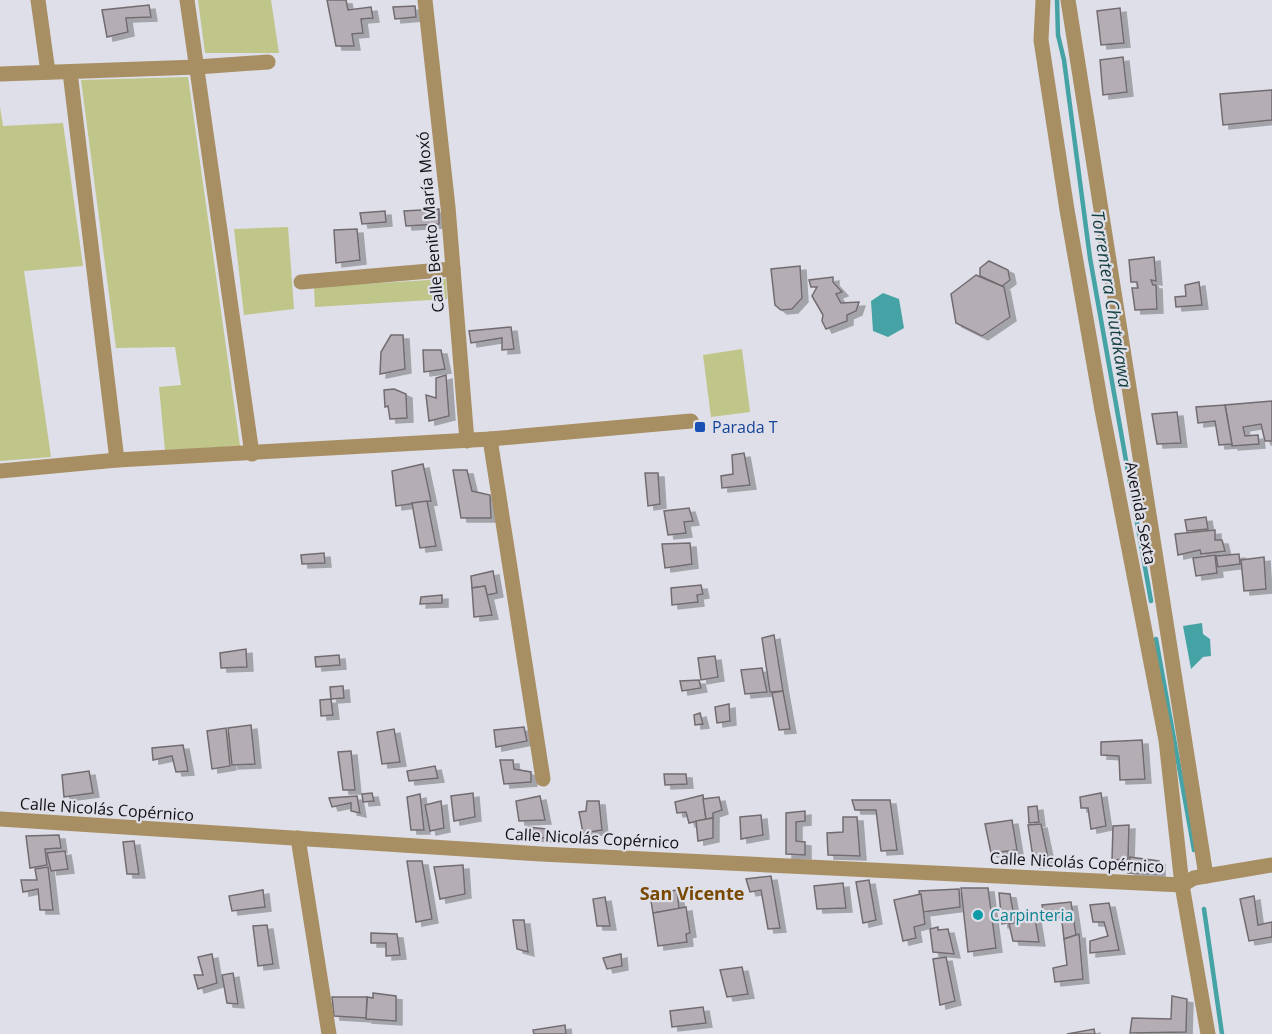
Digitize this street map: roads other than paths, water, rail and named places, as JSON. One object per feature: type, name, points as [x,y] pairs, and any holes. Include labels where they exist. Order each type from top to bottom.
[{"type":"street","points":[[39,0],[48,72]]},
{"type":"street","points":[[187,0],[252,454]]},
{"type":"street","name":"Calle Benito María Moxó","points":[[425,0],[453,269],[466,441]]},
{"type":"street","name":"Avenida Sexta","points":[[1042,0],[1041,40],[1067,210],[1102,410],[1145,614],[1166,740],[1194,880]]},
{"type":"street","name":"Avenida Sexta","points":[[1068,0],[1163,613],[1194,880],[1208,1034]]},
{"type":"street","points":[[0,74],[197,68],[268,62]]},
{"type":"street","points":[[70,72],[117,460]]},
{"type":"street","points":[[301,282],[453,269]]},
{"type":"street","points":[[0,471],[117,460],[466,441],[691,421]]},
{"type":"street","points":[[490,439],[543,779]]},
{"type":"street","points":[[1145,614],[1163,613]]},
{"type":"street","name":"Calle Nicolás Copérnico","points":[[0,819],[541,854],[1194,880],[1272,865]]},
{"type":"street","points":[[298,838],[329,1034]]},
{"type":"water","points":[[883,293],[899,299],[904,328],[888,337],[873,331],[871,301]]},
{"type":"water","points":[[1202,623],[1203,634],[1210,639],[1211,656],[1203,657],[1191,669],[1183,626]]},
{"type":"waterway","name":"Torrentera Chutakawa","points":[[1057,0],[1058,35],[1064,60],[1090,258],[1151,601]]},
{"type":"waterway","name":"Torrentera Chutakawa","points":[[1156,639],[1194,850]]},
{"type":"waterway","name":"Torrentera Chutakawa","points":[[1204,909],[1222,1034]]},
{"type":"place","name":"Parada T","points":[[700,427]]},
{"type":"place","name":"Carpinteria","points":[[978,915]]},
{"type":"district","name":"San Vicente","points":[[692,893]]}]
